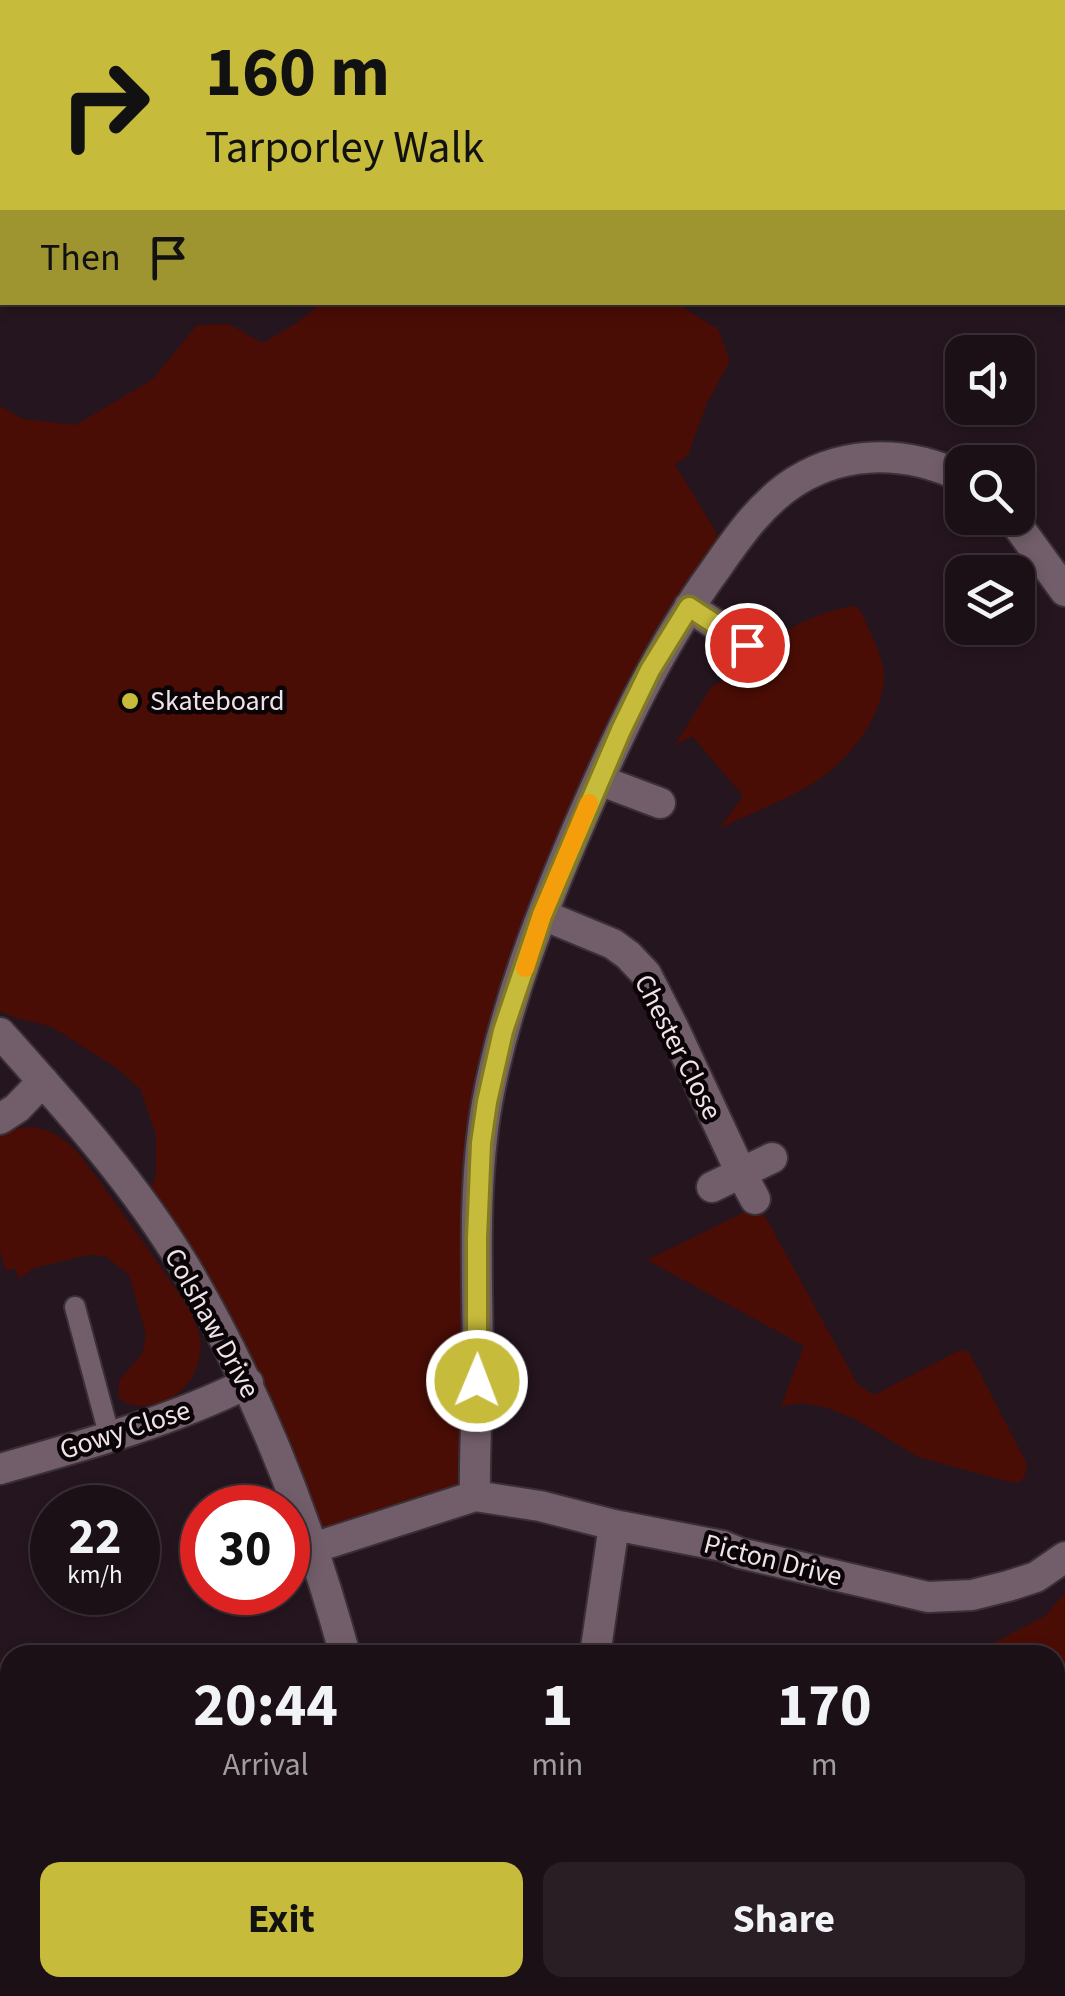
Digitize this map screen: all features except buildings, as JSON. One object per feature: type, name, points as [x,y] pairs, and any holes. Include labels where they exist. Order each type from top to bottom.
[{"type":"street","points":[[474,1496],[477,1238],[487,1102],[503,1031],[542,915],[599,780],[650,670],[689,607],[735,541],[778,494],[812,473],[870,456],[924,461],[945,470]]},
{"type":"street","points":[[1024,535],[1065,591]]},
{"type":"street","points":[[689,607],[753,648]]},
{"type":"street","points":[[599,780],[660,802]]},
{"type":"street","name":"Chester Close","points":[[542,915],[613,944],[646,974],[748,1186]]},
{"type":"street","name":"Colshaw Drive","points":[[0,1034],[118,1173],[184,1267],[248,1383],[291,1483],[342,1645]]},
{"type":"street","points":[[0,1119],[43,1082]]},
{"type":"street","points":[[712,1187],[748,1186],[772,1158]]},
{"type":"street","name":"Gowy Close","points":[[0,1470],[188,1411],[248,1383]]},
{"type":"street","name":"Picton Drive","points":[[312,1548],[474,1496],[540,1506],[723,1546],[928,1597],[972,1595],[1008,1586],[1036,1577],[1065,1557]]},
{"type":"street","points":[[596,1645],[614,1525]]},
{"type":"lane","points":[[75,1306],[110,1438]]},
{"type":"shaded area","points":[[319,305],[679,305],[718,329],[730,361],[707,403],[688,455],[675,465],[715,530],[725,556],[650,670],[487,1102],[475,1496],[313,1548],[310,1485],[282,1485],[142,1206],[156,1177],[156,1135],[141,1090],[118,1069],[52,1027],[0,1011],[0,406],[23,419],[76,425],[153,379],[197,325],[228,324],[263,343]]},
{"type":"shaded area","points":[[855,606],[861,611],[884,670],[882,693],[870,724],[850,752],[825,775],[720,828],[743,796],[692,736],[674,746],[712,686],[731,676],[748,677],[779,638],[794,627]]},
{"type":"shaded area","points":[[34,1127],[59,1137],[80,1155],[192,1316],[199,1334],[200,1355],[193,1376],[171,1398],[139,1406],[119,1398],[119,1381],[142,1354],[146,1334],[129,1275],[105,1256],[88,1255],[34,1268],[19,1279],[15,1268],[6,1271],[0,1251],[0,1136],[16,1128]]},
{"type":"shaded area","points":[[759,1205],[858,1385],[874,1395],[960,1350],[969,1352],[1027,1464],[1020,1482],[918,1457],[855,1419],[825,1407],[800,1403],[781,1406],[804,1346],[647,1260]]},
{"type":"shaded area","points":[[1065,1593],[1065,1645],[990,1645],[1045,1616]]},
{"type":"slow traffic","points":[[525,968],[542,915],[589,803]]},
{"type":"place","name":"Skateboard","points":[[130,701]]},
{"type":"route","points":[[477,1381],[481,1143],[503,1031],[542,915],[621,730],[650,670],[689,607],[747,645]]}]
